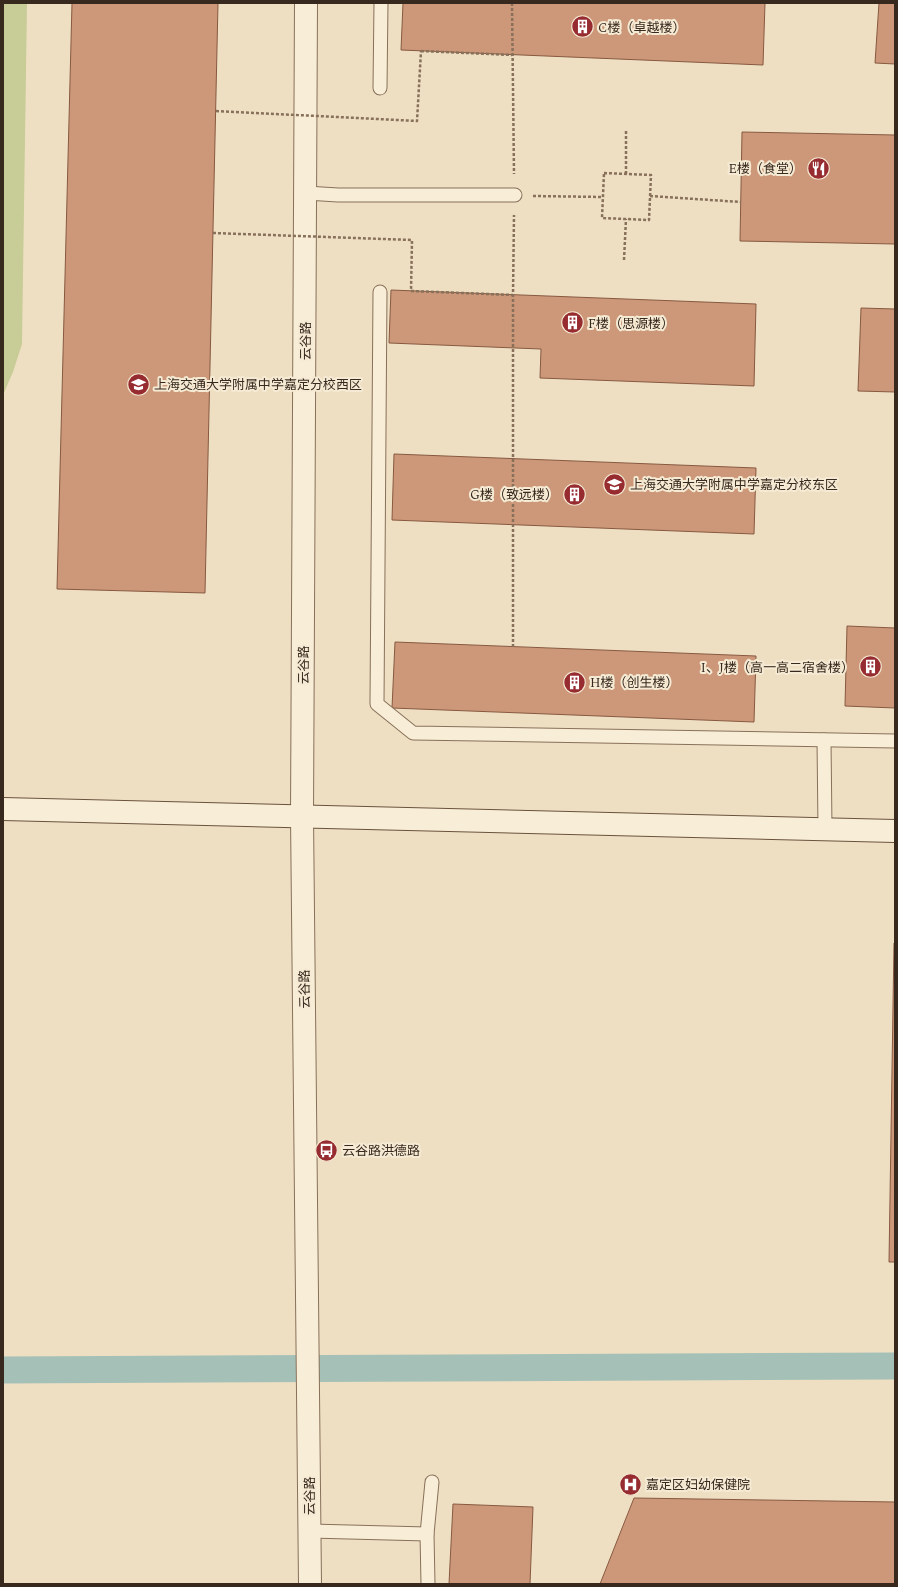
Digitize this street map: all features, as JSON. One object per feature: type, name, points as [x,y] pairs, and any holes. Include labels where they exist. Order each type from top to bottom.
[{"type":"street","name":"云谷路","points":[[306,3],[302,816],[310,1584]]},
{"type":"street","points":[[3,809],[895,831]]},
{"type":"lane","points":[[380,88],[381,3]]},
{"type":"lane","points":[[306,193],[338,195],[515,195]]},
{"type":"lane","points":[[380,292],[377,704],[413,733],[895,741]]},
{"type":"lane","points":[[824,740],[825,829]]},
{"type":"lane","points":[[428,1584],[427,1534],[432,1482]]},
{"type":"lane","points":[[310,1531],[427,1534]]},
{"type":"path","points":[[512,3],[515,195],[513,295],[513,647]]},
{"type":"path","points":[[216,111],[417,120],[420,51],[512,55]]},
{"type":"path","points":[[626,130],[626,174]]},
{"type":"path","points":[[604,173],[651,175],[650,196],[649,220],[602,218],[604,173]]},
{"type":"path","points":[[515,195],[603,197]]},
{"type":"path","points":[[650,196],[741,202]]},
{"type":"path","points":[[624,260],[626,219]]},
{"type":"path","points":[[213,233],[412,240],[411,291],[513,295]]},
{"type":"green space","points":[[3,3],[27,3],[22,344],[13,372],[3,395]]},
{"type":"building","points":[[72,3],[218,3],[205,593],[57,589]]},
{"type":"building","name":"C楼（卓越楼）","points":[[403,3],[765,3],[763,65],[401,50]]},
{"type":"building","points":[[879,3],[895,3],[895,64],[875,63]]},
{"type":"building","name":"E楼（食堂）","points":[[742,132],[895,135],[895,244],[740,241]]},
{"type":"building","name":"F楼（思源楼）","points":[[391,290],[756,304],[754,386],[540,378],[541,349],[389,343]]},
{"type":"building","points":[[861,308],[895,309],[895,392],[858,391]]},
{"type":"building","name":"G楼（致远楼）","points":[[394,454],[756,468],[754,534],[392,520]]},
{"type":"building","name":"I、J楼（高一高二宿舍楼）","points":[[847,626],[895,628],[895,708],[845,706]]},
{"type":"building","name":"H楼（创生楼）","points":[[395,642],[756,656],[754,722],[392,708]]},
{"type":"building","points":[[894,943],[895,1262],[889,1262]]},
{"type":"building","points":[[634,1498],[895,1502],[895,1584],[600,1584]]},
{"type":"building","points":[[453,1504],[533,1507],[530,1584],[449,1584]]},
{"type":"waterway","points":[[3,1370],[895,1366]]},
{"type":"place","name":"C楼（卓越楼）","points":[[583,27]]},
{"type":"place","name":"E楼（食堂）","points":[[818,168]]},
{"type":"place","name":"F楼（思源楼）","points":[[573,323]]},
{"type":"place","name":"上海交通大学附属中学嘉定分校西区","points":[[139,384]]},
{"type":"place","name":"上海交通大学附属中学嘉定分校东区","points":[[614,484]]},
{"type":"place","name":"G楼（致远楼）","points":[[574,494]]},
{"type":"place","name":"I、J楼（高一高二宿舍楼）","points":[[870,667]]},
{"type":"place","name":"H楼（创生楼）","points":[[574,682]]},
{"type":"place","name":"云谷路洪德路","points":[[326,1150]]},
{"type":"place","name":"嘉定区妇幼保健院","points":[[631,1484]]}]
